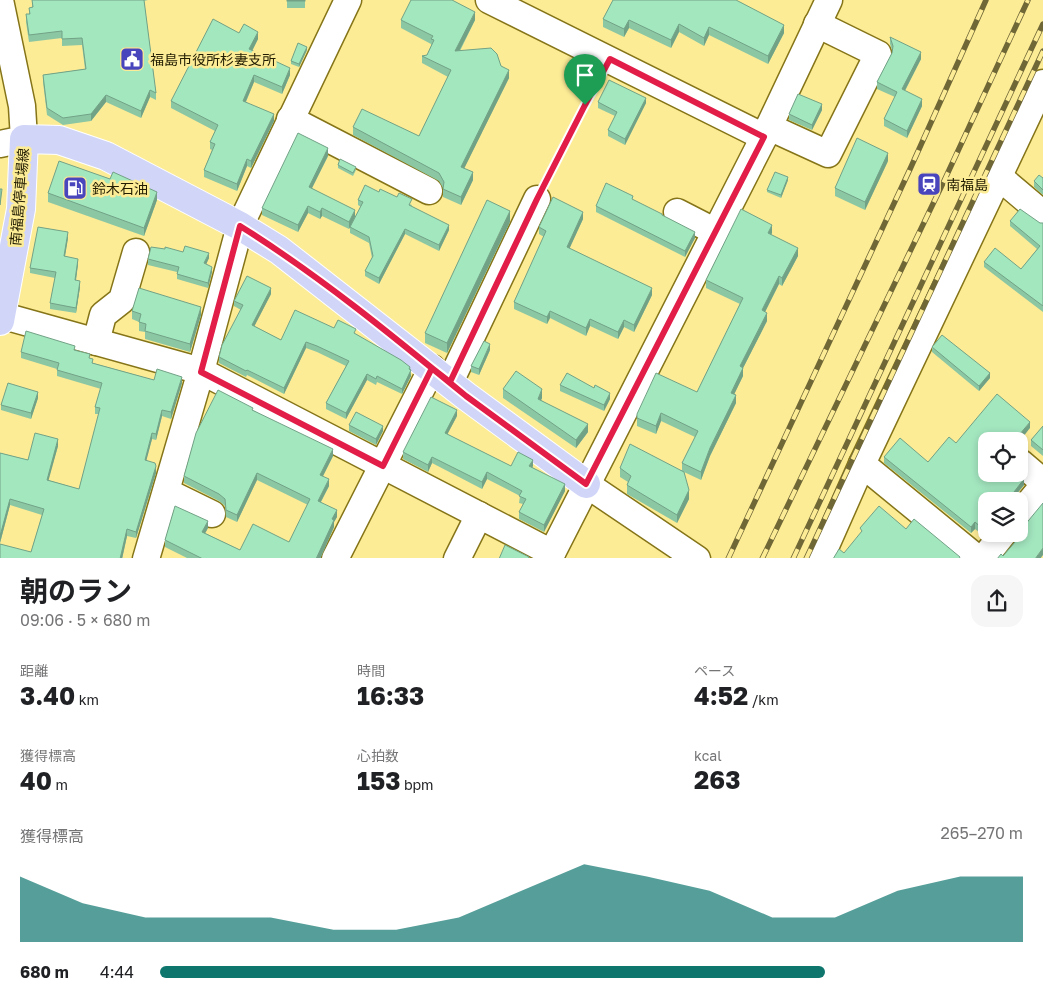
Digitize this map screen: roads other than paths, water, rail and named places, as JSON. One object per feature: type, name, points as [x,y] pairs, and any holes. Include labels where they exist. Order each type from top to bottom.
[{"type":"main road","name":"南福島停車場線","points":[[0,317],[20,209],[12,142],[59,140],[106,156],[240,226],[279,250],[586,484]]},
{"type":"street","points":[[0,0],[7,66],[22,106],[12,142]]},
{"type":"street","points":[[146,558],[201,372],[240,226],[348,0]]},
{"type":"street","points":[[489,0],[767,132],[828,154],[878,54],[817,24]]},
{"type":"street","points":[[0,317],[201,372],[479,515],[551,556],[767,132],[829,0]]},
{"type":"street","points":[[820,558],[862,464],[998,176],[1036,118],[1043,83]]},
{"type":"street","points":[[290,119],[429,190]]},
{"type":"street","points":[[998,176],[1043,214]]},
{"type":"street","points":[[335,558],[383,466],[441,375],[537,199]]},
{"type":"street","points":[[677,212],[716,232]]},
{"type":"street","points":[[96,342],[103,315],[122,300],[136,252]]},
{"type":"street","points":[[862,464],[978,558]]},
{"type":"street","points":[[1028,469],[1043,482]]},
{"type":"street","points":[[586,484],[697,558]]},
{"type":"street","points":[[1028,504],[1043,486]]},
{"type":"street","points":[[167,492],[212,514]]},
{"type":"street","points":[[457,558],[479,515]]},
{"type":"street","points":[[982,558],[996,542]]},
{"type":"railway","points":[[728,558],[911,167],[986,0]]},
{"type":"railway","points":[[762,558],[944,181],[1028,0]]},
{"type":"railway","points":[[793,558],[1043,24]]},
{"type":"railway","points":[[806,558],[1043,51]]},
{"type":"place","name":"福島市役所杉妻支所","points":[[132,59]]},
{"type":"place","name":"南福島","points":[[929,184]]},
{"type":"place","name":"鈴木石油","points":[[75,188]]}]
